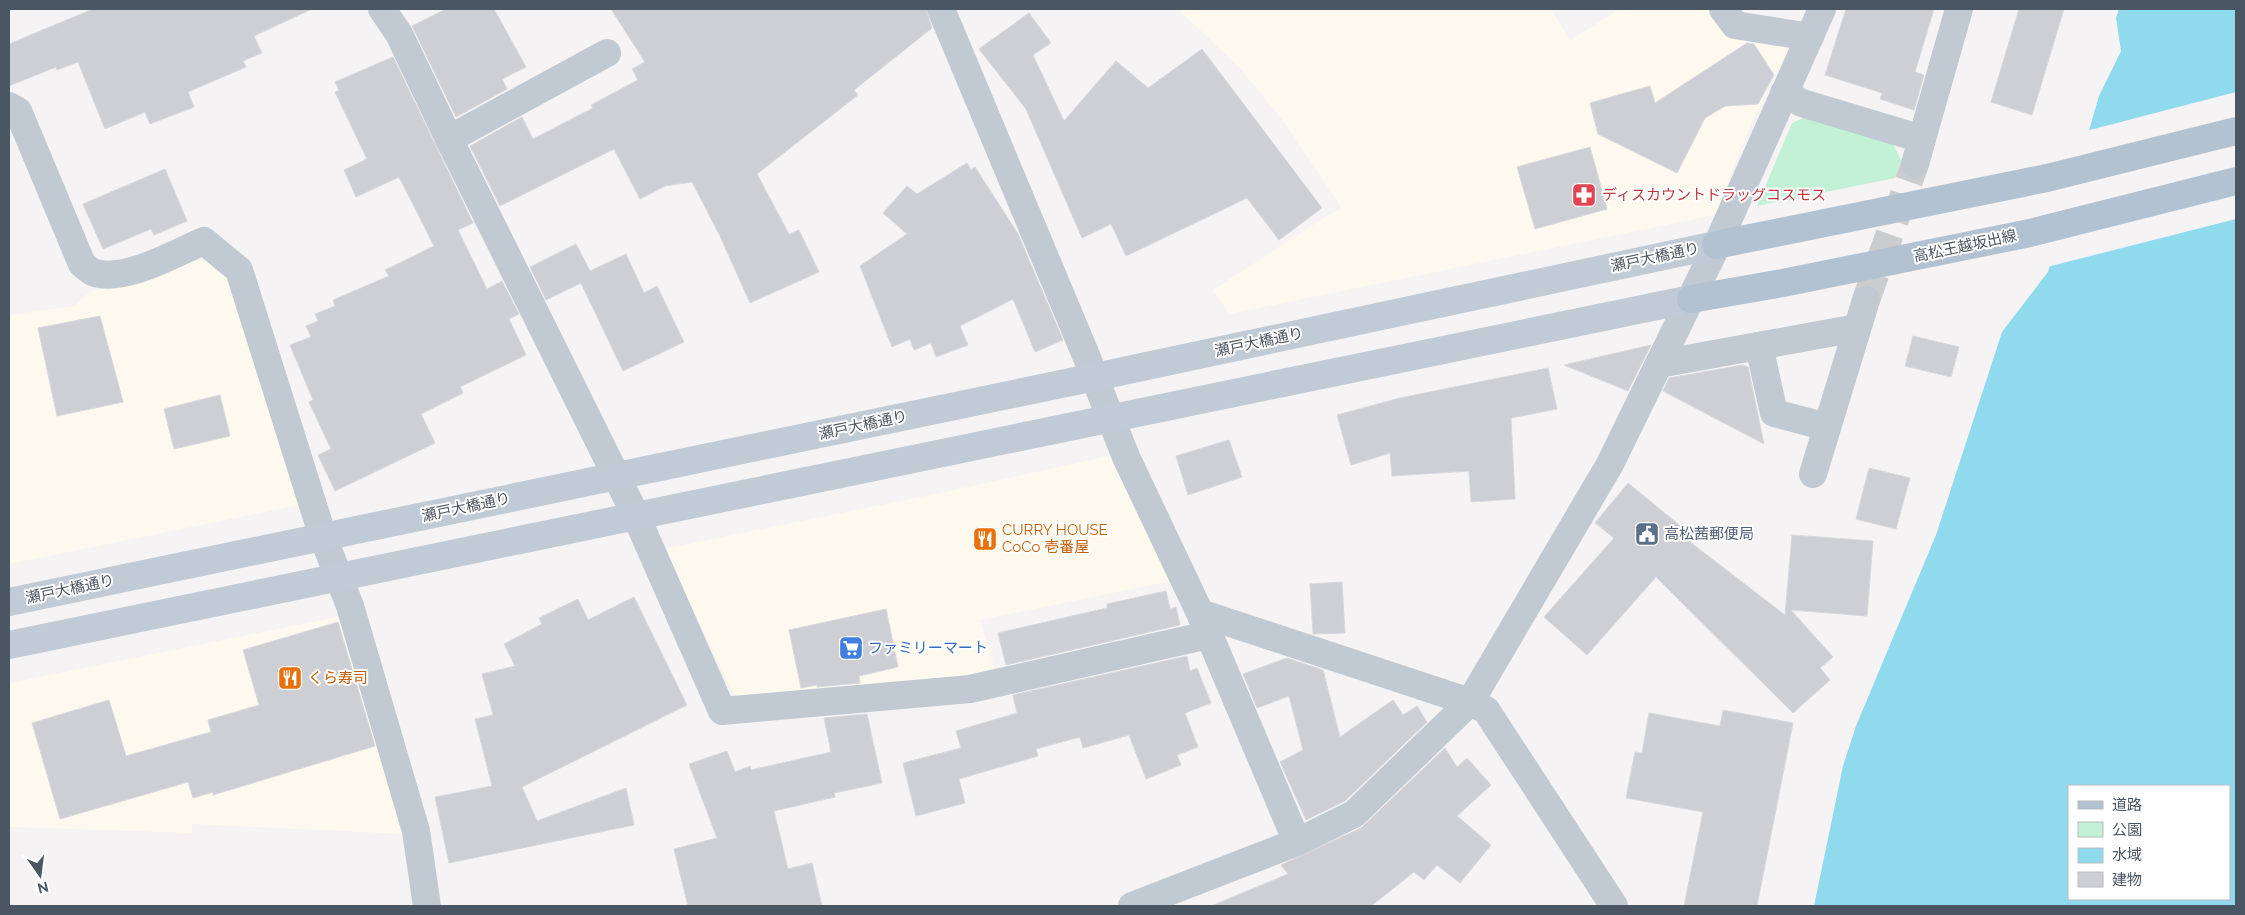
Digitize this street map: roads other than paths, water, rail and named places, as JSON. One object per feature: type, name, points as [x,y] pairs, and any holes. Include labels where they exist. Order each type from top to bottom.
[{"type":"main road","points":[[1716,245],[2047,178],[2236,132]]},
{"type":"main road","name":"高松王越坂出線","points":[[1691,299],[1783,283],[2030,233],[2236,181]]},
{"type":"street","points":[[382,9],[399,34],[636,516],[722,711],[970,689],[1204,624],[1470,702],[1486,710],[1614,906]]},
{"type":"street","points":[[941,9],[1112,418],[1126,457],[1204,624],[1297,842]]},
{"type":"street","points":[[1723,9],[1735,25],[1810,36]]},
{"type":"street","points":[[1132,906],[1297,842],[1354,814],[1470,702],[1610,464],[1691,299],[1822,9]]},
{"type":"street","points":[[1915,164],[1959,9]]},
{"type":"street","points":[[449,139],[607,53]]},
{"type":"street","points":[[1784,93],[1802,103],[1922,139]]},
{"type":"street","points":[[9,106],[18,112],[82,264],[94,273],[116,275],[138,269],[204,241],[238,270],[323,537],[340,577],[416,831],[427,906]]},
{"type":"street","name":"瀬戸大橋通り","points":[[9,602],[1095,377],[1716,245]]},
{"type":"street","points":[[9,645],[1691,299]]},
{"type":"street","points":[[1813,474],[1866,300]]},
{"type":"street","points":[[1659,364],[1857,328]]},
{"type":"street","points":[[1759,346],[1774,413],[1827,427]]},
{"type":"water","points":[[2119,9],[2236,9],[2236,906],[1814,906],[1843,766],[1856,726],[1936,535],[2002,332],[2048,272],[2099,96],[2121,51],[2116,18]]},
{"type":"tunnel","points":[[1866,300],[1915,164]]},
{"type":"place","name":"ディスカウントドラッグコスモス","points":[[1584,195]]},
{"type":"place","name":"高松茜郵便局","points":[[1647,534]]},
{"type":"place","name":"CURRY HOUSE CoCo 壱番屋","points":[[985,539]]},
{"type":"place","name":"ファミリーマート","points":[[851,648]]},
{"type":"place","name":"くら寿司","points":[[290,678]]}]
